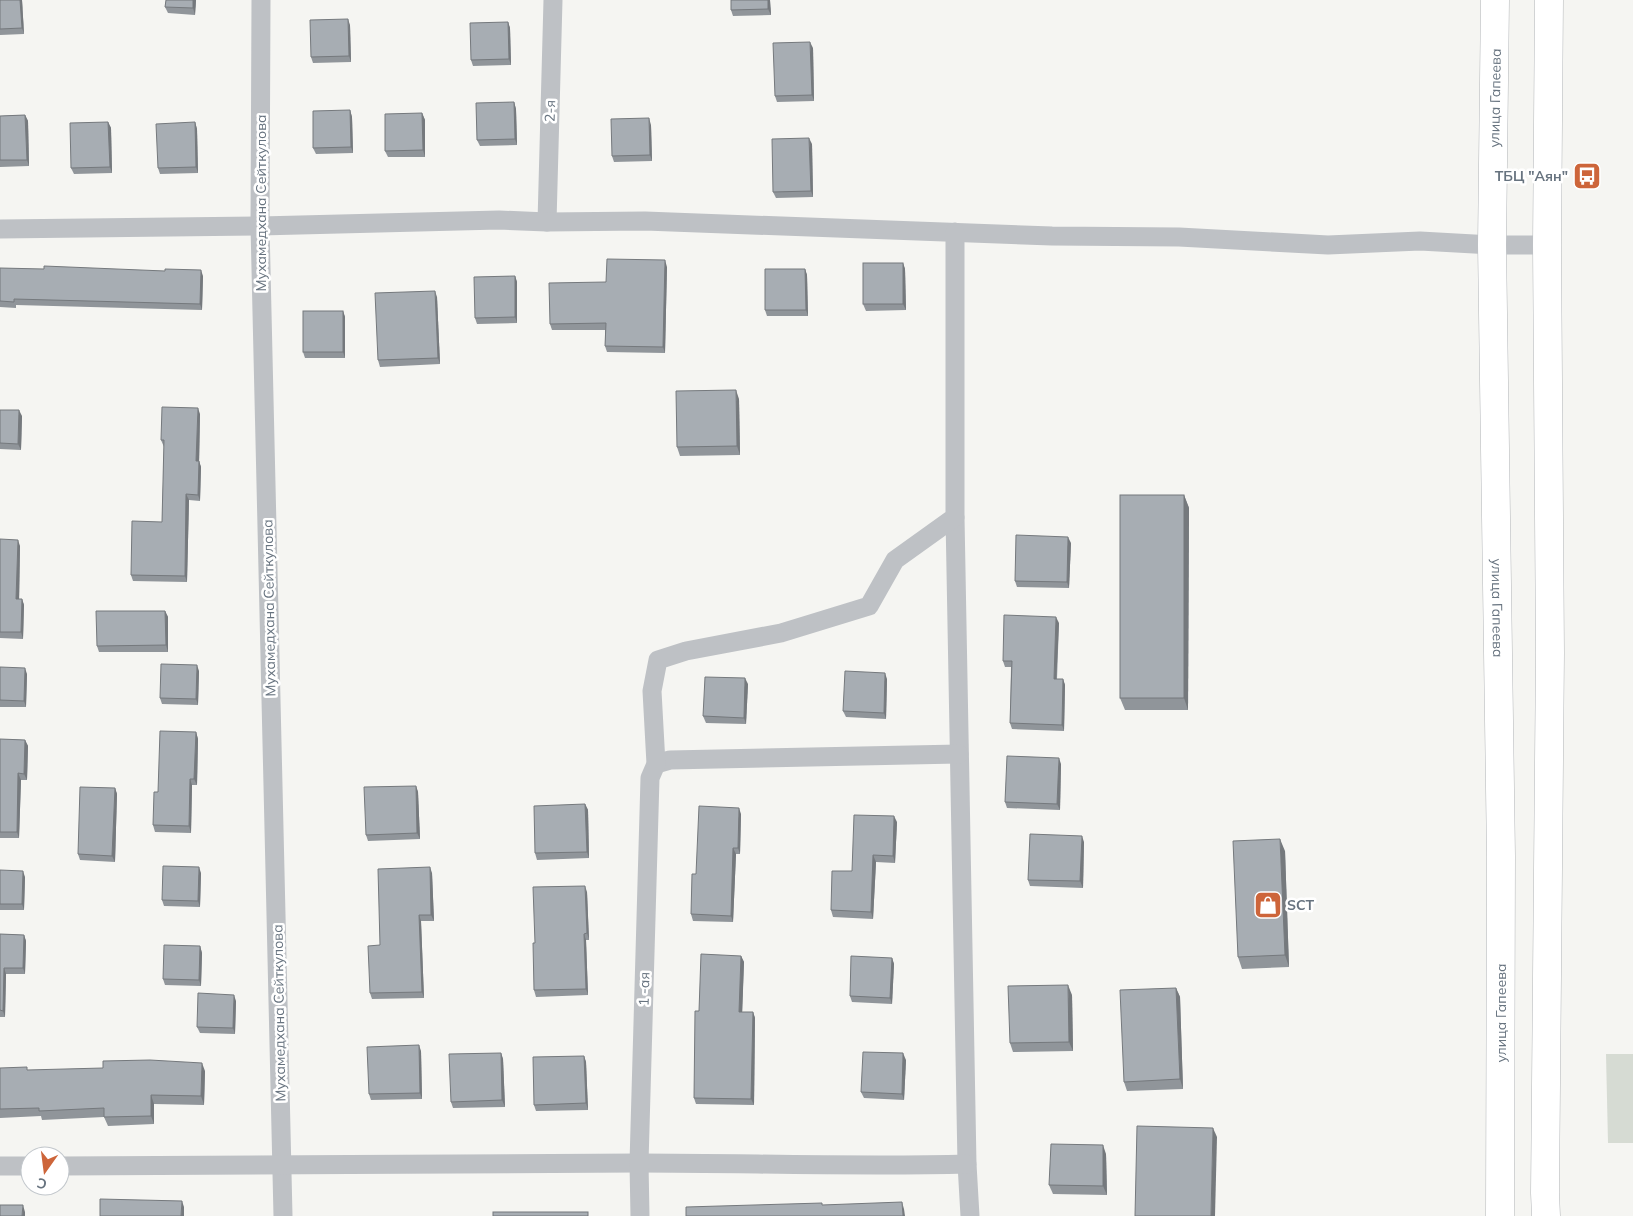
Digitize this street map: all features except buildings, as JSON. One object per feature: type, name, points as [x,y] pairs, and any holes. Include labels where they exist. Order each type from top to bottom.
[{"type":"highway","name":"улица Гапеева","points":[[1495,0],[1492,245],[1501,856],[1500,1216]]},
{"type":"highway","points":[[1546,1216],[1550,653],[1547,245],[1548,0]]},
{"type":"street","name":"Мухамедхана Сейткулова","points":[[261,0],[260,226],[283,1216]]},
{"type":"street","name":"2-я","points":[[547,222],[553,0]]},
{"type":"street","points":[[0,229],[260,226],[499,220],[547,222],[645,221],[1052,236],[1179,237],[1328,245],[1420,241],[1492,245],[1547,245]]},
{"type":"street","points":[[955,232],[955,517],[967,1164],[970,1216]]},
{"type":"street","name":"1 -ая","points":[[640,1216],[639,1163],[650,778],[656,764],[652,691],[658,660],[686,651],[781,633],[869,606],[895,560],[955,517]]},
{"type":"street","points":[[656,764],[670,760],[959,754]]},
{"type":"street","points":[[70,1166],[639,1163],[906,1166],[967,1164]]},
{"type":"street","points":[[0,1166],[20,1166]]},
{"type":"shaded area","points":[[1606,1054],[1633,1054],[1633,1143],[1608,1143]]},
{"type":"place","name":"ТБЦ \"Аян\"","points":[[1587,176]]},
{"type":"place","name":"SCT","points":[[1268,905]]}]
